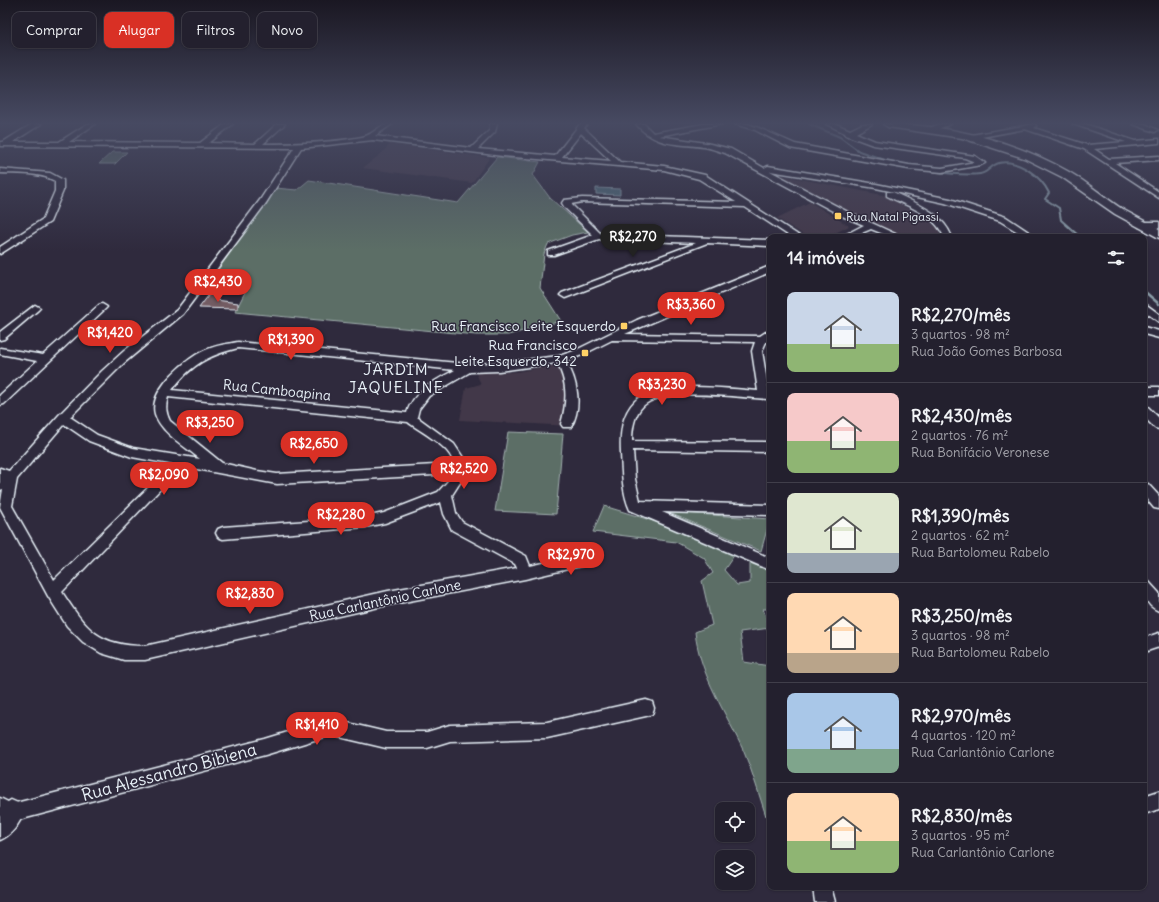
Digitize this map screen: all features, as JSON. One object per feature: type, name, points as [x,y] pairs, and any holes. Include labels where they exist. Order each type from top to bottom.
[{"type":"street","points":[[0,485],[6,475],[63,418],[90,388],[122,358],[171,321],[180,312],[262,201],[285,166]]},
{"type":"street","points":[[644,166],[692,173],[702,177],[792,234]]},
{"type":"street","points":[[904,166],[942,170],[963,166]]},
{"type":"street","points":[[1050,166],[1066,175],[1119,212],[1159,234]]},
{"type":"street","points":[[1115,166],[1159,196]]},
{"type":"street","points":[[760,167],[876,186],[947,202],[986,212],[1004,219],[1027,234]]},
{"type":"street","points":[[760,167],[870,226],[890,234]]},
{"type":"street","points":[[0,171],[50,175],[58,180],[59,191],[47,220],[0,251]]},
{"type":"street","points":[[876,186],[934,218],[945,229],[947,234]]},
{"type":"street","points":[[600,236],[568,206],[566,203],[567,202],[597,200],[748,205]]},
{"type":"street","points":[[1142,225],[1159,225]]},
{"type":"street","points":[[852,234],[870,226]]},
{"type":"street","points":[[551,253],[600,236],[767,243]]},
{"type":"street","points":[[565,295],[708,241]]},
{"type":"street","points":[[218,467],[166,424],[161,414],[160,405],[164,394],[179,374],[196,359],[212,351],[238,345],[468,368],[499,367],[560,359],[612,337],[642,322],[767,270]]},
{"type":"street","points":[[0,402],[44,359],[102,307]]},
{"type":"street","points":[[0,337],[35,308]]},
{"type":"street","points":[[1147,309],[1159,319]]},
{"type":"street","points":[[1147,331],[1159,335]]},
{"type":"street","points":[[612,337],[767,337]]},
{"type":"street","points":[[767,337],[757,352],[767,395],[685,392],[651,397],[641,402],[630,417],[626,445],[629,488],[635,506],[767,563]]},
{"type":"street","points":[[0,351],[44,359]]},
{"type":"street","points":[[560,359],[566,370],[572,389],[571,410],[567,424]]},
{"type":"street","points":[[223,532],[365,522],[398,513],[445,494],[450,490],[456,480],[460,462],[457,455],[436,434],[410,418],[412,408],[423,393],[468,368]]},
{"type":"street","points":[[1147,391],[1159,392]]},
{"type":"street","name":"Rua Camboapina","points":[[164,394],[410,418]]},
{"type":"street","points":[[1147,413],[1159,425]]},
{"type":"street","points":[[63,418],[93,438],[111,446],[132,452],[277,479],[459,469]]},
{"type":"street","points":[[170,458],[186,442]]},
{"type":"street","points":[[626,445],[767,447]]},
{"type":"street","name":"Rua Carlantônio Carlone","points":[[6,475],[3,506],[72,621],[88,637],[106,648],[124,653],[145,653],[388,598],[525,573],[580,560]]},
{"type":"street","points":[[53,591],[164,479]]},
{"type":"street","points":[[1147,491],[1159,504]]},
{"type":"street","points":[[445,494],[450,514],[457,526],[521,560],[525,573]]},
{"type":"street","points":[[635,506],[767,510]]},
{"type":"street","points":[[1147,590],[1159,604]]},
{"type":"street","points":[[1147,644],[1159,640]]},
{"type":"street","name":"Rua Alessandro Bibiena","points":[[4,816],[265,747],[331,727],[386,740],[427,740],[450,733],[547,730],[646,708]]},
{"type":"street","points":[[1147,804],[1159,800]]},
{"type":"street","points":[[823,890],[825,902]]},
{"type":"shaded area","points":[[365,166],[484,166],[472,183],[363,168]]},
{"type":"shaded area","points":[[780,175],[887,196],[930,222],[938,228],[939,234],[897,234],[877,227]]},
{"type":"shaded area","points":[[810,202],[849,226],[833,234],[802,234],[777,218]]},
{"type":"shaded area","points":[[562,364],[571,426],[460,420],[466,388],[481,384],[476,373],[516,372]]},
{"type":"green space","points":[[489,166],[538,166],[533,175],[550,198],[588,232],[572,235],[548,244],[544,254],[540,288],[561,321],[508,335],[476,335],[235,312],[246,290],[204,290],[275,188],[297,190],[309,180],[458,203]]},
{"type":"green space","points":[[508,432],[563,434],[556,514],[495,511]]},
{"type":"green space","points":[[604,506],[660,523],[735,554],[724,570],[737,585],[750,583],[750,563],[767,570],[767,609],[763,609],[767,620],[767,628],[740,632],[744,662],[767,666],[766,816],[744,752],[708,679],[698,648],[695,632],[712,625],[702,581],[713,573],[704,558],[676,542],[593,532]]},
{"type":"green space","points":[[667,512],[767,519],[767,530],[761,551]]},
{"type":"water","points":[[596,188],[620,189],[620,195],[596,194]]},
{"type":"building","points":[[211,292],[222,292],[216,300],[238,303],[238,309],[199,308]]},
{"type":"waterway","points":[[925,170],[973,175],[983,173],[993,166]]},
{"type":"waterway","points":[[1021,166],[1035,175],[1045,187],[1049,193],[1045,199],[1059,208],[1061,220],[1077,234]]},
{"type":"waterway","points":[[1147,294],[1159,304]]},
{"type":"place","name":"Rua Natal Pigassi","points":[[838,216]]},
{"type":"place","name":"Rua Francisco Leite Esquerdo","points":[[624,326]]},
{"type":"place","name":"Rua Francisco Leite Esquerdo, 342","points":[[585,353]]},
{"type":"district","name":"JARDIM JAQUELINE","points":[[396,378]]}]
